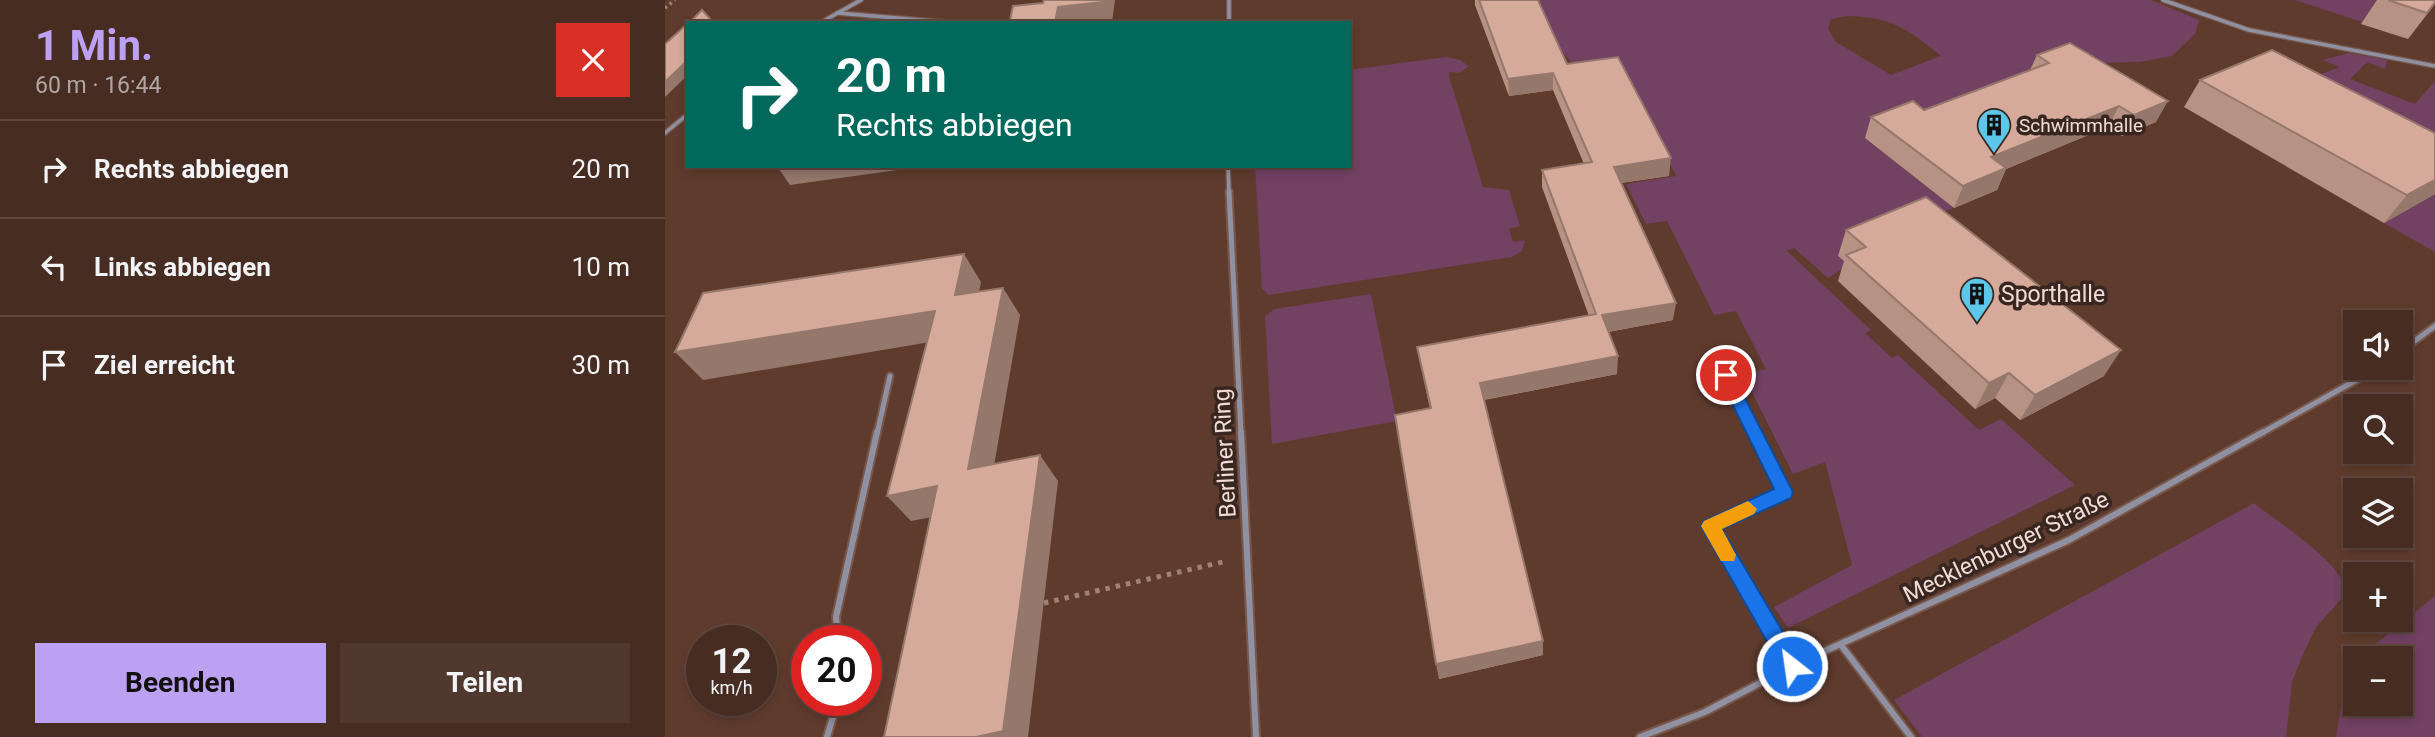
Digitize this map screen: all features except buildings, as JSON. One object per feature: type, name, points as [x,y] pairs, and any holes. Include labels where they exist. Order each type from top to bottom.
[{"type":"lane","points":[[824,21],[860,0]]},
{"type":"lane","points":[[1229,0],[1229,21]]},
{"type":"lane","points":[[2163,0],[2249,30],[2435,66]]},
{"type":"lane","points":[[838,13],[933,21]]},
{"type":"lane","points":[[665,133],[686,116]]},
{"type":"lane","name":"Berliner Ring","points":[[1228,168],[1256,737]]},
{"type":"lane","points":[[2413,342],[2435,326]]},
{"type":"lane","points":[[1726,375],[1784,492],[1710,526],[1792,666]]},
{"type":"lane","points":[[837,625],[836,617],[890,376]]},
{"type":"lane","name":"Mecklenburger Straße","points":[[1640,737],[1705,712],[1792,666],[2069,540],[2356,380]]},
{"type":"lane","points":[[1841,645],[1911,737]]},
{"type":"lane","points":[[827,737],[833,716]]},
{"type":"path","points":[[665,8],[675,0]]},
{"type":"path","points":[[1044,603],[1248,556]]},
{"type":"shaded area","points":[[1538,0],[2151,0],[2199,20],[2195,34],[2172,56],[2139,62],[2060,64],[1865,138],[1954,208],[1916,223],[1828,278],[1794,248],[1787,251],[1871,330],[1865,333],[1892,358],[1898,355],[1979,430],[2001,419],[2075,485],[1788,628],[1774,607],[1852,565],[1825,462],[1793,474],[1743,374],[1766,369],[1736,311],[1714,315],[1667,221],[1646,224],[1626,184],[1676,176],[1626,72],[1596,72],[1577,66],[1556,41]],"holes":[[[1862,17],[1898,26],[1941,56],[1891,75],[1836,42],[1828,29],[1831,19]]]},
{"type":"shaded area","points":[[2295,0],[2381,0],[2362,22]]},
{"type":"shaded area","points":[[2349,53],[2387,60],[2385,69],[2367,62],[2350,79],[2415,104],[2435,81],[2435,158],[2302,81],[2340,67],[2322,60]]},
{"type":"shaded area","points":[[1446,57],[1460,60],[1469,66],[1459,73],[1449,72],[1449,76],[1483,187],[1509,190],[1520,226],[1509,229],[1513,242],[1525,240],[1522,251],[1512,257],[1269,295],[1262,289],[1255,168],[1351,168],[1351,70]]},
{"type":"shaded area","points":[[2435,194],[2435,252],[2384,223]]},
{"type":"shaded area","points":[[1371,294],[1397,421],[1272,444],[1265,316],[1275,309]]},
{"type":"shaded area","points":[[2254,503],[2323,557],[2343,581],[2343,597],[2316,627],[2292,682],[2286,737],[1922,737],[1894,700]]},
{"type":"shaded area","points":[[2435,596],[2435,737],[2336,737],[2343,701],[2343,716],[2413,716],[2413,646],[2373,646],[2390,632],[2413,632],[2413,614]]},
{"type":"slow traffic","points":[[1727,555],[1710,526],[1748,509]]},
{"type":"place","name":"Schwimmhalle","points":[[1994,155]]},
{"type":"place","name":"Sporthalle","points":[[1977,324]]},
{"type":"route","points":[[1726,375],[1784,492],[1710,526],[1792,666]]}]
